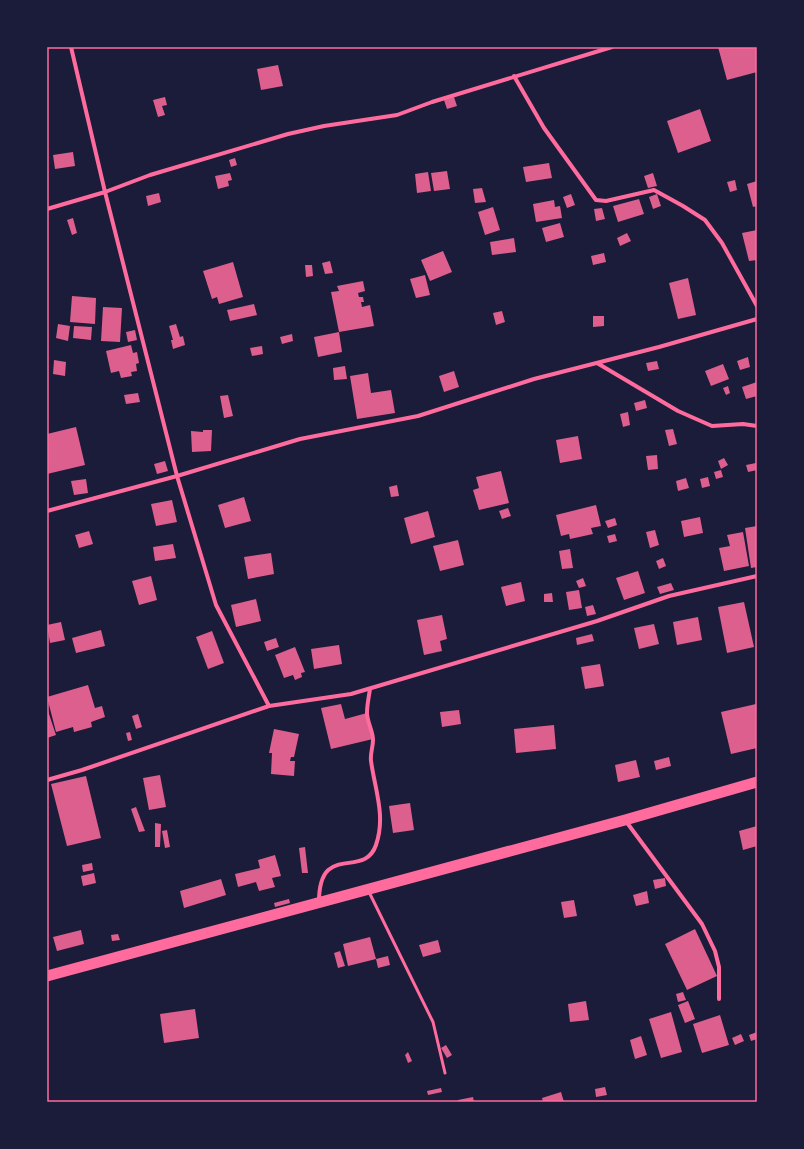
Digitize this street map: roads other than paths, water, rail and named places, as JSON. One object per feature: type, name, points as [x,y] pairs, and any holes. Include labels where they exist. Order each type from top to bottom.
[{"type":"highway","points":[[47,976],[625,820],[757,782]]},
{"type":"street","points":[[72,47],[105,192],[177,476],[216,605],[269,706]]},
{"type":"street","points":[[47,209],[105,192],[150,175],[288,134],[324,126],[397,115],[514,76],[612,47]]},
{"type":"street","points":[[514,76],[544,128],[596,200],[606,200],[654,190],[683,206],[704,220],[722,243],[757,306]]},
{"type":"street","points":[[47,511],[177,476],[300,439],[418,416],[534,379],[757,319]]},
{"type":"street","points":[[596,363],[678,411],[712,426],[743,424],[757,426]]},
{"type":"street","points":[[47,780],[90,768],[269,706],[351,694],[597,620],[669,596],[757,576]]},
{"type":"street","points":[[319,902],[319,888],[323,874],[334,866],[365,859],[372,854],[376,844],[381,816],[371,759],[373,739],[367,713],[370,688]]},
{"type":"street","points":[[625,820],[702,924],[715,951],[719,967],[719,999]]},
{"type":"lane","points":[[368,889],[433,1022],[445,1073]]}]
